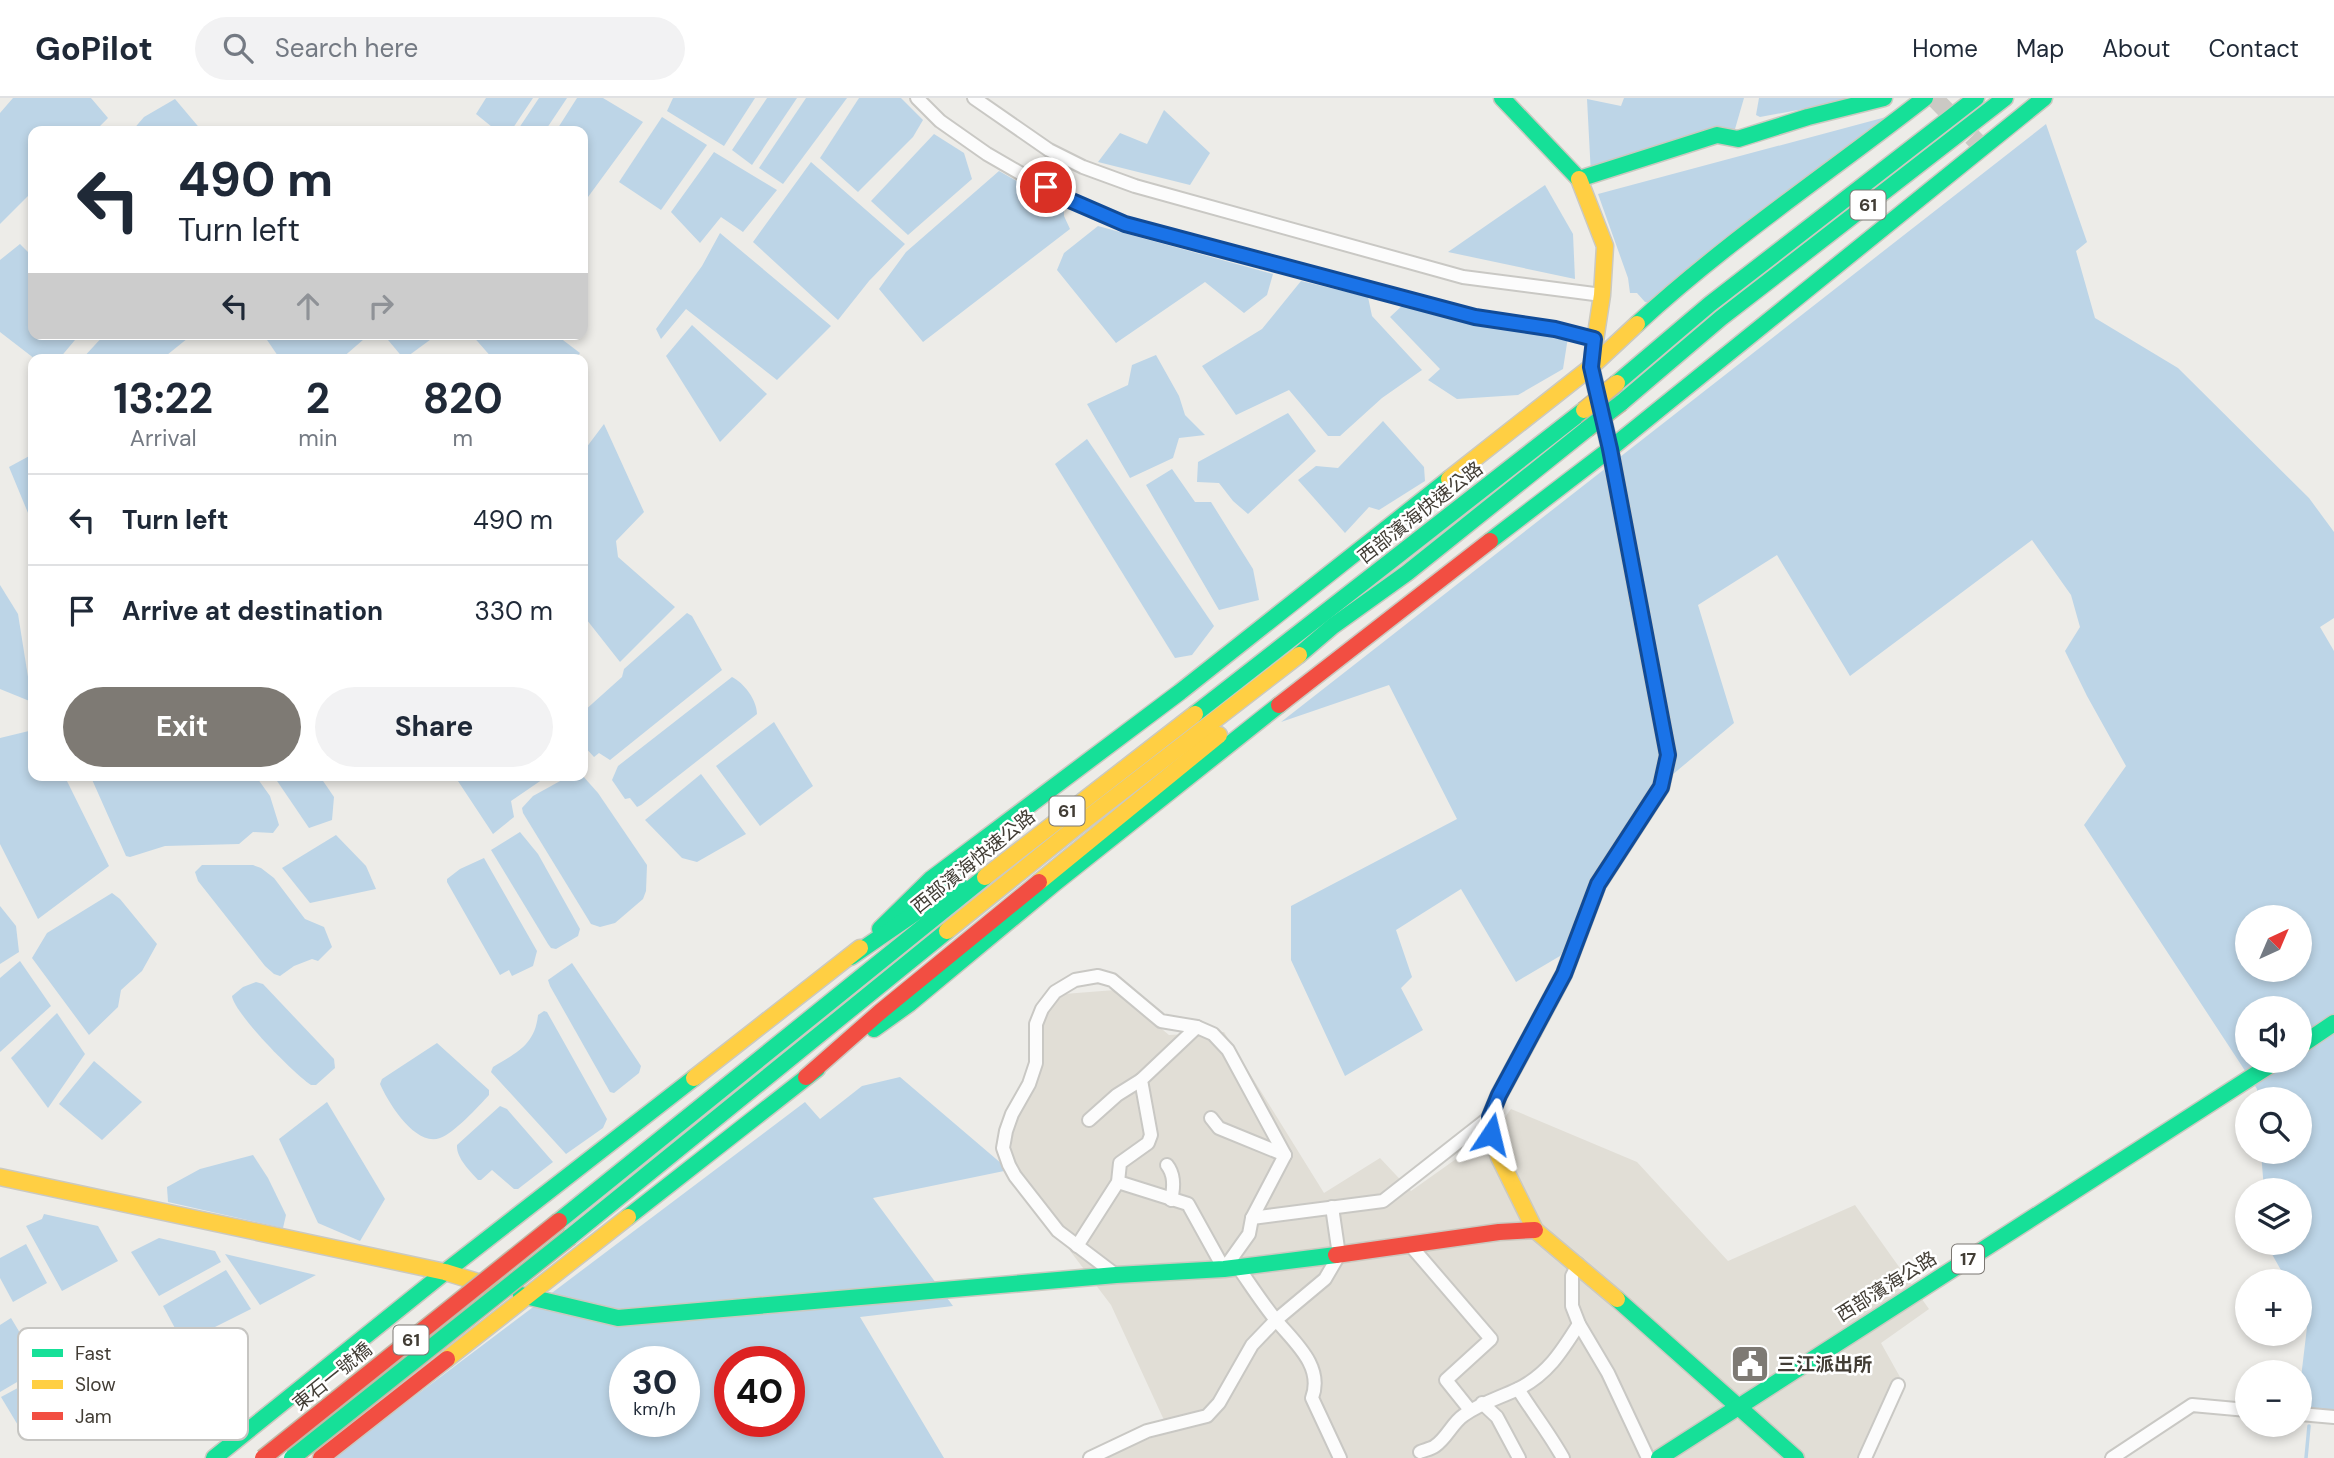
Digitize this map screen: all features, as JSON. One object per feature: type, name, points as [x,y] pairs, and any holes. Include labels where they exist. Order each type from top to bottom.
[{"type":"main road","points":[[1502,98],[1579,179],[1605,246],[1601,300],[1591,367],[1610,449],[1668,755],[1661,787],[1598,884],[1564,974],[1499,1095],[1490,1117],[1491,1134],[1499,1157],[1535,1230],[1578,1264],[1796,1458]]},
{"type":"main road","points":[[1579,179],[1717,135],[1738,139],[1808,117],[1884,98]]},
{"type":"main road","points":[[850,957],[931,879],[1180,692],[1591,367],[1671,293],[1785,202],[1925,98]]},
{"type":"main road","name":"西部濱海快速公路","points":[[559,1222],[1065,813],[1396,558],[1584,410],[1710,304],[1976,98]]},
{"type":"main road","name":"西部濱海快速公路","points":[[570,1237],[1076,827],[1265,683],[1334,626],[1407,573],[1621,403],[1730,311],[2006,98]]},
{"type":"main road","points":[[806,1077],[909,1004],[1055,883],[1610,449],[2044,98]]},
{"type":"main road","points":[[248,1431],[648,1112],[850,957],[961,882],[1239,666],[1396,558]]},
{"type":"main road","points":[[321,1458],[806,1077],[919,979],[1271,692],[1407,573]]},
{"type":"main road","points":[[2312,1038],[2334,1023]]},
{"type":"main road","name":"西部濱海公路","points":[[1659,1458],[2257,1073]]},
{"type":"main road","points":[[0,1177],[445,1272],[527,1297],[618,1318],[1116,1275],[1231,1268],[1411,1246],[1499,1232],[1535,1230]]},
{"type":"main road","name":"東石一號橋","points":[[263,1458],[559,1222]]},
{"type":"main road","name":"東石一號橋","points":[[292,1458],[570,1237]]},
{"type":"main road","points":[[214,1458],[236,1440]]},
{"type":"street","points":[[917,98],[940,121],[987,154],[1058,195],[1125,224],[1463,314],[1594,336]]},
{"type":"street","points":[[974,98],[1049,150],[1083,167],[1135,186],[1463,277],[1601,300]]},
{"type":"street","points":[[1116,1275],[1058,1231],[1015,1176],[1003,1148],[1009,1122],[1029,1084],[1036,1063],[1036,1024],[1042,1009],[1055,992],[1075,980],[1098,976],[1112,980],[1161,1021],[1197,1027],[1213,1034],[1228,1050],[1285,1155]]},
{"type":"street","points":[[1089,1120],[1117,1095],[1140,1080],[1197,1027]]},
{"type":"street","points":[[1077,1246],[1118,1182],[1121,1163],[1148,1143],[1151,1135],[1140,1080]]},
{"type":"street","points":[[1252,1218],[1383,1200],[1490,1117]]},
{"type":"street","points":[[1211,1118],[1219,1128],[1285,1155]]},
{"type":"street","points":[[1231,1268],[1249,1234],[1252,1218],[1285,1155]]},
{"type":"street","points":[[1167,1165],[1171,1170],[1174,1188],[1171,1200]]},
{"type":"street","points":[[1118,1182],[1188,1204],[1231,1268],[1301,1346],[1316,1388],[1312,1398],[1340,1458]]},
{"type":"street","points":[[1090,1458],[1147,1431],[1207,1416],[1219,1403],[1251,1345],[1325,1279],[1339,1255],[1332,1207]]},
{"type":"street","points":[[1411,1246],[1491,1339],[1446,1380],[1470,1410]]},
{"type":"street","points":[[1578,1264],[1572,1276],[1572,1306],[1579,1324],[1608,1373],[1648,1458]]},
{"type":"street","points":[[1420,1452],[1436,1446],[1457,1420],[1470,1410],[1518,1389],[1544,1372],[1555,1362],[1579,1324]]},
{"type":"street","points":[[1865,1458],[1898,1385]]},
{"type":"street","points":[[1518,1389],[1534,1416],[1543,1423],[1563,1458]]},
{"type":"street","points":[[1482,1403],[1497,1417],[1519,1458]]},
{"type":"street","points":[[2112,1458],[2192,1405],[2235,1408]]},
{"type":"street","points":[[2312,1415],[2334,1417]]},
{"type":"shaded area","points":[[1115,990],[1169,1035],[1224,1032],[1324,1193],[1380,1158],[1411,1191],[1494,1132],[1511,1109],[1637,1162],[1728,1261],[1855,1205],[1929,1309],[1881,1343],[1905,1386],[1857,1458],[1099,1458],[1169,1431],[1111,1305],[1009,1170],[1014,1121],[1033,1081],[1034,1026],[1064,994]]},
{"type":"water","points":[[13,98],[91,98],[108,118],[100,126],[28,126],[28,196],[0,224],[0,113]]},
{"type":"water","points":[[486,98],[533,98],[514,126],[491,126],[476,114]]},
{"type":"water","points":[[539,98],[567,98],[548,126],[520,126]]},
{"type":"water","points":[[577,98],[603,98],[643,122],[588,197],[588,126],[559,126]]},
{"type":"water","points":[[673,98],[755,98],[724,146],[667,111]]},
{"type":"water","points":[[767,98],[797,98],[752,165],[732,150]]},
{"type":"water","points":[[806,98],[847,98],[783,184],[759,168]]},
{"type":"water","points":[[859,98],[901,98],[923,120],[913,137],[858,192],[820,158]]},
{"type":"water","points":[[1624,98],[1744,98],[1735,129],[1724,140],[1591,175],[1587,99],[1621,106]]},
{"type":"water","points":[[1759,98],[1864,98],[1760,117],[1756,115]]},
{"type":"water","points":[[175,99],[198,126],[136,126],[144,117]]},
{"type":"water","points":[[1164,110],[1210,153],[1190,185],[1098,162],[1120,133],[1147,144]]},
{"type":"water","points":[[1901,113],[1659,304],[1645,302],[1637,293],[1630,293],[1628,278],[1598,194]]},
{"type":"water","points":[[662,117],[707,145],[661,210],[619,182]]},
{"type":"water","points":[[2046,124],[2087,242],[2076,251],[2095,318],[2178,368],[2309,498],[2334,532],[2334,618],[2320,627],[2334,651],[2334,1421],[2312,1419],[2312,1360],[2303,1360],[2305,1346],[2312,1346],[2312,1269],[2280,1269],[2272,1255],[2312,1255],[2312,1178],[2263,1178],[2262,1164],[2312,1164],[2312,1087],[2256,1087],[2247,1073],[2312,1073],[2312,996],[2235,996],[2235,1055],[2084,825],[2126,766],[2065,651],[2080,627],[2071,595],[2032,540],[1850,676],[1777,555],[1698,605],[1734,723],[1653,791],[1560,956],[1516,982],[1461,889],[1396,930],[1412,977],[1401,988],[1423,1030],[1345,1076],[1291,960],[1291,906],[1457,819],[1389,685],[1281,722]]},
{"type":"water","points":[[934,134],[964,153],[972,179],[908,235],[871,201]]},
{"type":"water","points":[[714,152],[777,190],[743,232],[721,217],[700,243],[671,212]]},
{"type":"water","points":[[811,162],[905,244],[869,281],[838,320],[753,242]]},
{"type":"water","points":[[999,171],[1064,208],[1064,216],[1070,229],[923,342],[879,289],[906,252]]},
{"type":"water","points":[[1545,185],[1573,234],[1575,279],[1448,252]]},
{"type":"water","points":[[1098,226],[1273,274],[1267,295],[1244,313],[1205,282],[1116,343],[1057,270],[1064,253]]},
{"type":"water","points":[[720,233],[831,326],[777,380],[686,309],[661,339],[656,329],[702,266]]},
{"type":"water","points":[[20,244],[28,252],[28,340],[75,340],[63,354],[29,354],[0,332],[0,260]]},
{"type":"water","points":[[1301,281],[1368,297],[1372,316],[1422,370],[1382,398],[1340,436],[1328,436],[1289,390],[1236,415],[1202,366],[1262,329]]},
{"type":"water","points":[[1404,304],[1568,337],[1563,369],[1518,395],[1457,399],[1428,380],[1440,369],[1390,317]]},
{"type":"water","points":[[692,325],[767,394],[720,442],[666,356]]},
{"type":"water","points":[[99,340],[186,340],[168,354],[87,354]]},
{"type":"water","points":[[267,340],[363,340],[347,354],[277,354]]},
{"type":"water","points":[[388,340],[430,340],[411,354],[400,354]]},
{"type":"water","points":[[476,340],[563,340],[580,353],[579,354],[489,354]]},
{"type":"water","points":[[1156,355],[1179,396],[1185,415],[1205,435],[1179,438],[1173,458],[1130,478],[1087,404],[1128,385],[1132,365]]},
{"type":"water","points":[[1288,413],[1316,451],[1248,514],[1219,483],[1197,482],[1198,462]]},
{"type":"water","points":[[1383,421],[1424,467],[1425,481],[1379,510],[1369,507],[1345,533],[1298,480],[1316,466],[1338,468]]},
{"type":"water","points":[[604,424],[644,512],[616,541],[618,557],[675,607],[620,662],[588,621],[588,445]]},
{"type":"water","points":[[1087,439],[1214,626],[1192,655],[1175,658],[1055,464]]},
{"type":"water","points":[[28,457],[28,513],[9,467]]},
{"type":"water","points":[[1172,469],[1195,502],[1211,502],[1253,569],[1259,600],[1219,610],[1146,485]]},
{"type":"water","points":[[0,585],[18,614],[28,677],[28,700],[0,689]]},
{"type":"water","points":[[687,613],[692,616],[722,670],[610,760],[599,753],[594,757],[588,750],[588,708],[622,677],[624,669]]},
{"type":"water","points":[[732,677],[749,692],[757,714],[641,805],[637,807],[630,798],[625,799],[612,780],[618,766]]},
{"type":"water","points":[[774,722],[813,786],[760,826],[716,766]]},
{"type":"water","points":[[28,731],[28,781],[67,781],[109,866],[38,919],[0,844],[0,738]]},
{"type":"water","points":[[701,774],[746,834],[697,862],[682,858],[645,820]]},
{"type":"water","points":[[93,781],[259,781],[270,796],[279,825],[273,833],[253,832],[239,844],[165,846],[126,856]]},
{"type":"water","points":[[277,781],[323,781],[334,797],[332,820],[309,828]]},
{"type":"water","points":[[458,781],[540,781],[511,801],[514,817],[493,834]]},
{"type":"water","points":[[560,781],[587,781],[647,865],[643,899],[615,923],[600,927],[591,924],[523,813],[522,808],[533,796]]},
{"type":"water","points":[[520,832],[538,854],[580,929],[578,936],[556,949],[548,944],[491,850]]},
{"type":"water","points":[[336,835],[366,866],[376,889],[310,903],[282,868]]},
{"type":"water","points":[[484,858],[537,951],[533,966],[512,976],[509,970],[500,975],[447,882],[447,879],[460,869]]},
{"type":"water","points":[[202,865],[253,865],[261,868],[274,878],[305,919],[324,927],[332,947],[318,961],[312,959],[294,966],[280,976],[274,974],[198,881],[195,872]]},
{"type":"water","points":[[112,893],[157,944],[142,971],[121,990],[118,1007],[89,1035],[32,958],[47,933]]},
{"type":"water","points":[[0,906],[16,926],[19,952],[0,964]]},
{"type":"water","points":[[20,961],[51,1006],[0,1052],[0,978]]},
{"type":"water","points":[[572,963],[641,1066],[639,1073],[614,1093],[610,1092],[548,980]]},
{"type":"water","points":[[256,982],[263,984],[334,1059],[335,1068],[316,1085],[303,1079],[279,1056],[253,1029],[235,1004],[232,996],[243,987]]},
{"type":"water","points":[[544,1011],[607,1119],[603,1128],[566,1154],[491,1072],[493,1067],[529,1041],[538,1015]]},
{"type":"water","points":[[57,1013],[85,1054],[48,1108],[11,1058]]},
{"type":"water","points":[[437,1043],[489,1090],[489,1095],[452,1131],[440,1138],[431,1139],[412,1130],[389,1101],[380,1084],[382,1079]]},
{"type":"water","points":[[94,1061],[142,1102],[102,1140],[59,1104]]},
{"type":"water","points":[[900,1077],[1009,1170],[873,1198],[953,1306],[860,1317],[944,1458],[333,1458],[805,1102],[820,1119],[862,1086]]},
{"type":"water","points":[[327,1102],[385,1199],[360,1241],[318,1223],[279,1139]]},
{"type":"water","points":[[500,1106],[507,1109],[553,1162],[518,1189],[514,1189],[492,1170],[478,1180],[464,1164],[457,1150],[457,1145]]},
{"type":"water","points":[[253,1155],[286,1215],[283,1228],[168,1202],[167,1187],[200,1169]]},
{"type":"water","points":[[44,1214],[98,1226],[118,1261],[62,1291],[26,1226],[42,1219]]},
{"type":"water","points":[[159,1238],[215,1251],[221,1262],[159,1296],[131,1252]]},
{"type":"water","points":[[26,1244],[47,1283],[13,1302],[0,1278],[0,1258]]},
{"type":"water","points":[[225,1254],[316,1275],[260,1305]]},
{"type":"water","points":[[226,1270],[251,1309],[213,1328],[175,1328],[163,1306]]},
{"type":"water","points":[[11,1318],[18,1330],[18,1381],[0,1392],[0,1325]]},
{"type":"water","points":[[18,1388],[18,1425],[1,1397]]},
{"type":"waterway","points":[[2306,1458],[2308,1437]]},
{"type":"tunnel","points":[[1934,98],[1983,148]]},
{"type":"traffic: fast","points":[[1502,98],[1579,179],[1717,135],[1738,139],[1808,117],[1884,98]]},
{"type":"traffic: fast","points":[[1637,324],[1706,264],[1925,98]]},
{"type":"traffic: fast","points":[[1617,383],[1710,304],[1976,98]]},
{"type":"traffic: fast","points":[[1621,403],[1721,318],[2005,98]]},
{"type":"traffic: fast","points":[[1490,541],[1610,449],[2044,98]]},
{"type":"traffic: fast","points":[[1587,429],[1621,403]]},
{"type":"traffic: fast","points":[[1195,714],[1584,410]]},
{"type":"traffic: fast","points":[[1299,655],[1333,626],[1407,573],[1587,429]]},
{"type":"traffic: fast","points":[[880,929],[931,879],[1180,692],[1449,479]]},
{"type":"traffic: fast","points":[[1533,1032],[1564,974],[1598,884],[1661,787],[1668,755],[1643,624]]},
{"type":"traffic: fast","points":[[874,1029],[909,1004],[1055,883],[1279,705]]},
{"type":"traffic: fast","points":[[559,1221],[985,877]]},
{"type":"traffic: fast","points":[[851,957],[959,883]]},
{"type":"traffic: fast","points":[[570,1237],[947,931]]},
{"type":"traffic: fast","points":[[2312,1038],[2334,1023]]},
{"type":"traffic: fast","points":[[628,1217],[817,1069]]},
{"type":"traffic: fast","points":[[1659,1458],[2258,1073]]},
{"type":"traffic: fast","points":[[248,1431],[445,1272],[694,1078]]},
{"type":"traffic: fast","points":[[292,1458],[570,1237]]},
{"type":"traffic: fast","points":[[521,1295],[618,1318],[1116,1275],[1224,1269],[1336,1255]]},
{"type":"traffic: fast","points":[[1617,1299],[1796,1458]]},
{"type":"traffic: fast","points":[[214,1458],[236,1440]]},
{"type":"traffic: slow","points":[[1579,179],[1605,246],[1602,295],[1591,367],[1610,449],[1643,624]]},
{"type":"traffic: slow","points":[[1449,479],[1591,367],[1637,324]]},
{"type":"traffic: slow","points":[[1584,410],[1617,383]]},
{"type":"traffic: slow","points":[[947,931],[1076,827],[1299,655]]},
{"type":"traffic: slow","points":[[985,877],[1195,714]]},
{"type":"traffic: slow","points":[[1039,882],[1219,735]]},
{"type":"traffic: slow","points":[[694,1078],[860,948]]},
{"type":"traffic: slow","points":[[1533,1032],[1499,1095],[1490,1117],[1491,1134],[1499,1157],[1535,1230],[1617,1299]]},
{"type":"traffic: slow","points":[[0,1177],[445,1272],[491,1286]]},
{"type":"traffic: slow","points":[[447,1359],[628,1217]]},
{"type":"traffic: jam","points":[[1279,705],[1490,541]]},
{"type":"traffic: jam","points":[[806,1077],[880,1012],[1039,882]]},
{"type":"traffic: jam","points":[[263,1458],[559,1221]]},
{"type":"traffic: jam","points":[[1336,1255],[1499,1232],[1535,1230]]},
{"type":"traffic: jam","points":[[321,1458],[447,1359]]},
{"type":"place","name":"三江派出所","points":[[1750,1364]]},
{"type":"route","points":[[1046,187],[1058,195],[1125,224],[1475,317],[1555,329],[1594,339],[1591,367],[1610,449],[1668,755],[1661,787],[1598,884],[1564,974],[1499,1095],[1490,1117],[1491,1134]]}]
